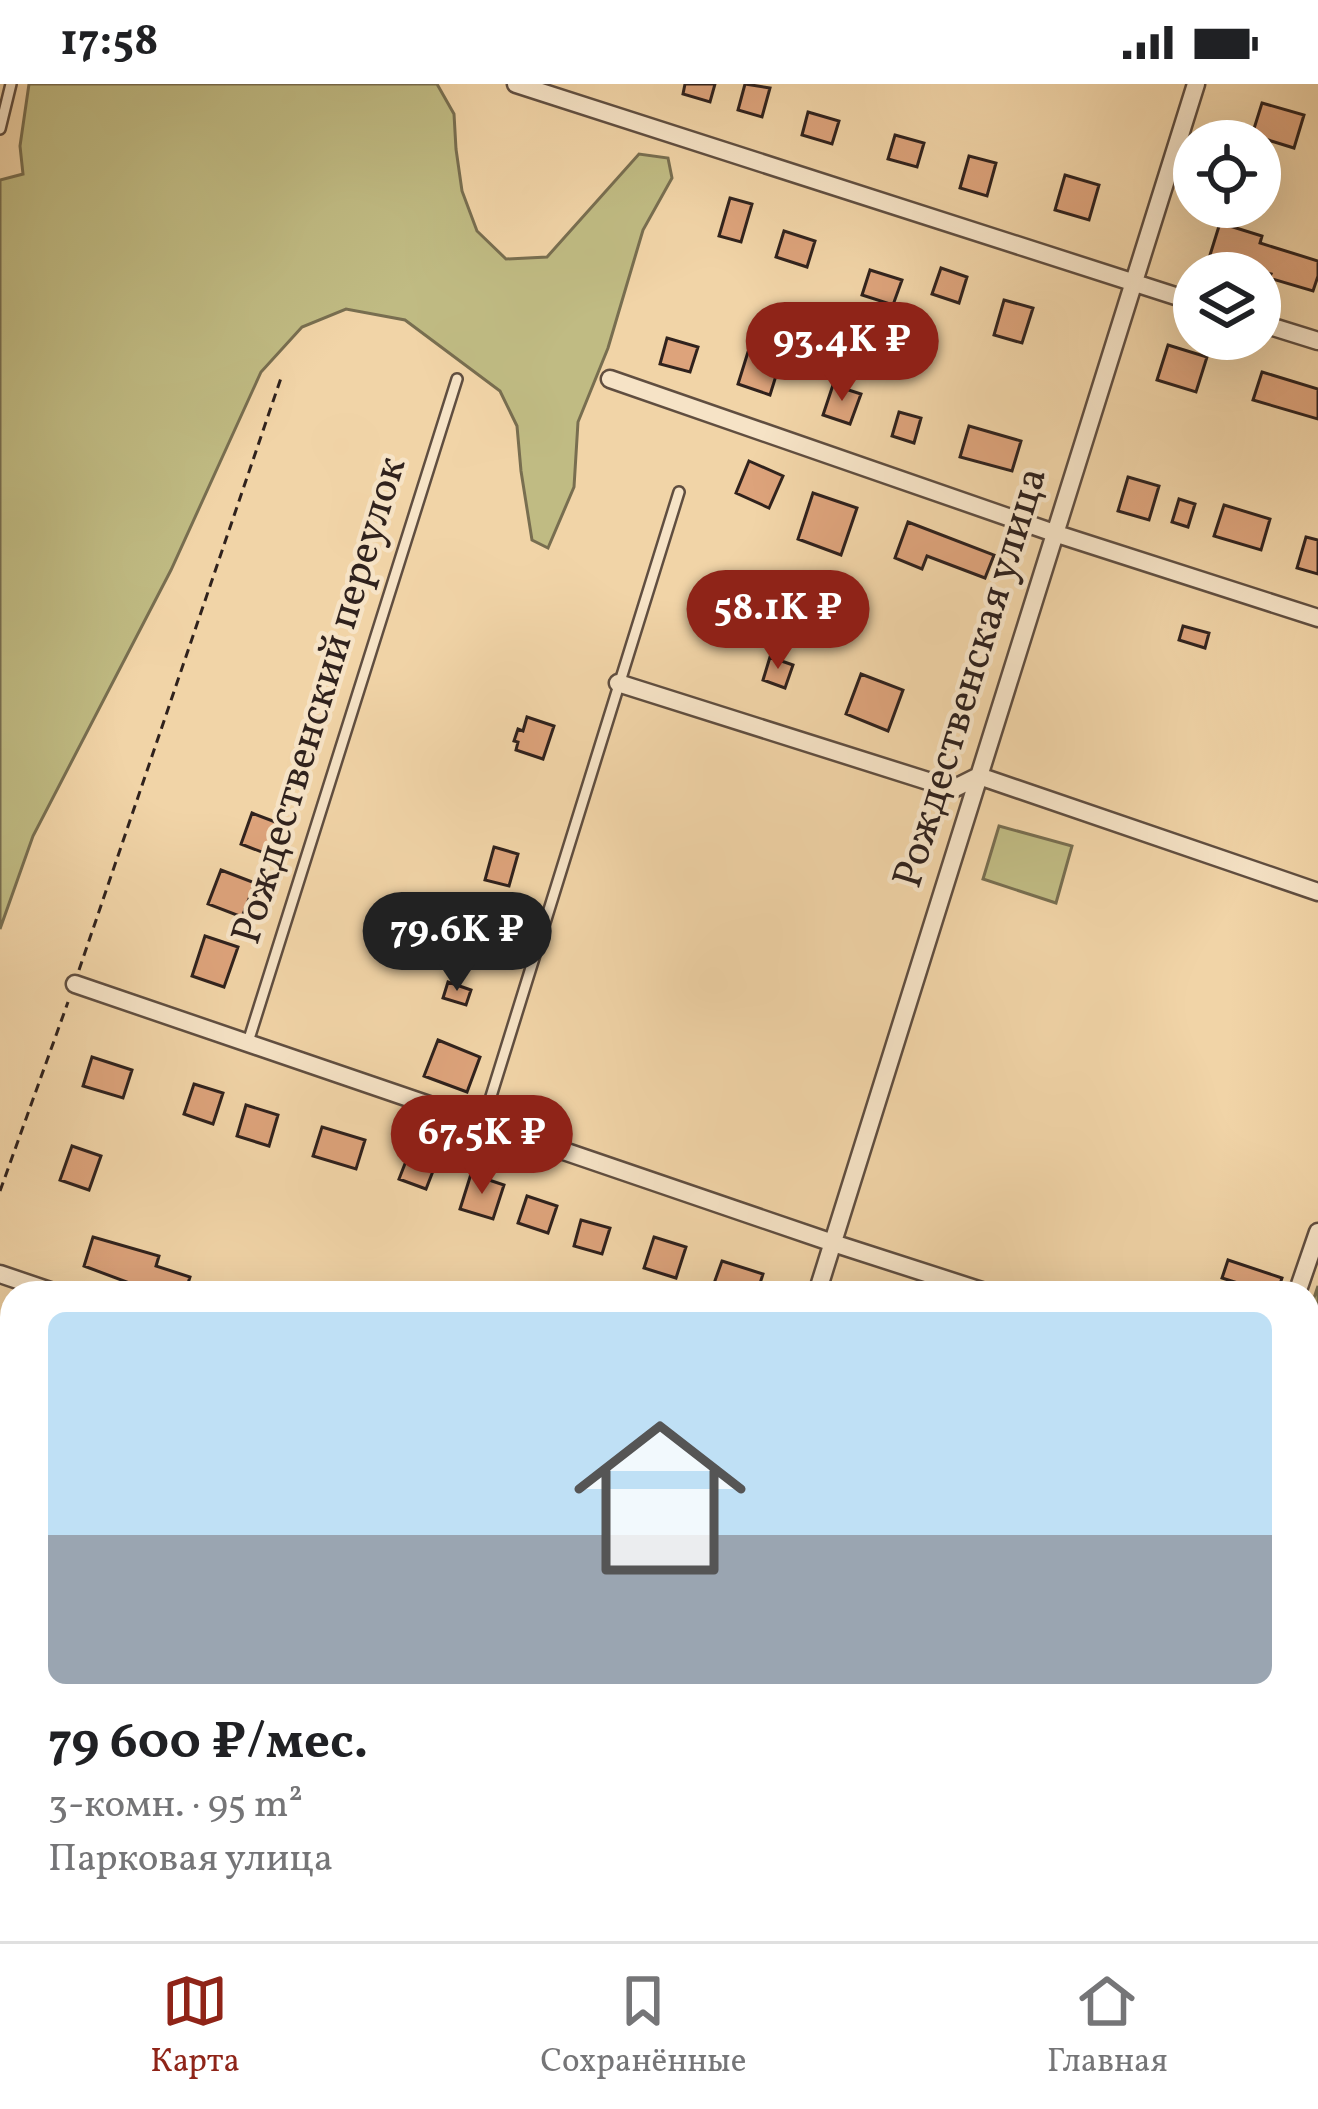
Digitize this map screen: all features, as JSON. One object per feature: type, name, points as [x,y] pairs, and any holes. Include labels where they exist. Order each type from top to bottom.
[{"type":"street","points":[[516,84],[1173,295]]},
{"type":"street","name":"Рождественская улица","points":[[821,1281],[1196,84]]},
{"type":"street","points":[[1281,329],[1318,341]]},
{"type":"street","points":[[610,380],[1318,618]]},
{"type":"street","points":[[618,682],[953,789],[979,776],[1318,892]]},
{"type":"street","points":[[74,984],[951,1281]]},
{"type":"street","points":[[1301,1281],[1318,1232]]},
{"type":"lane","points":[[0,129],[11,84]]},
{"type":"lane","name":"Рождественский переулок","points":[[248,1042],[457,379]]},
{"type":"lane","points":[[483,1122],[679,492]]},
{"type":"path","points":[[0,1191],[282,375]]},
{"type":"shaded area","points":[[29,84],[437,84],[454,114],[462,191],[477,231],[506,259],[547,257],[639,154],[668,158],[672,178],[643,230],[608,348],[578,422],[574,487],[548,548],[532,540],[517,426],[500,391],[405,320],[346,309],[302,327],[261,372],[171,570],[33,836],[0,929],[0,180],[23,174],[20,146]]},
{"type":"shaded area","points":[[999,826],[1072,846],[1056,903],[983,879]]},
{"type":"building","points":[[685,84],[715,84],[710,102],[683,94]]},
{"type":"building","points":[[745,84],[770,88],[762,117],[738,110]]},
{"type":"building","points":[[1262,103],[1304,115],[1294,148],[1281,144],[1281,120],[1257,120]]},
{"type":"building","points":[[808,112],[839,121],[832,144],[802,135]]},
{"type":"building","points":[[895,135],[924,143],[917,167],[888,159]]},
{"type":"building","points":[[969,156],[996,163],[987,196],[960,188]]},
{"type":"building","points":[[1065,175],[1099,185],[1089,220],[1055,210]]},
{"type":"building","points":[[730,198],[752,204],[741,242],[719,236]]},
{"type":"building","points":[[1218,228],[1236,228],[1262,236],[1260,243],[1318,261],[1318,276],[1313,291],[1281,282],[1281,252],[1211,252]]},
{"type":"building","points":[[784,231],[815,241],[807,267],[776,257]]},
{"type":"building","points":[[941,268],[967,277],[959,303],[932,294]]},
{"type":"building","points":[[870,270],[902,280],[893,305],[862,295]]},
{"type":"building","points":[[1004,300],[1033,308],[1022,343],[994,335]]},
{"type":"building","points":[[667,338],[698,347],[690,372],[660,364]]},
{"type":"building","points":[[1168,345],[1173,347],[1173,360],[1206,360],[1196,392],[1157,380]]},
{"type":"building","points":[[748,352],[780,363],[770,395],[738,384]]},
{"type":"building","points":[[1262,372],[1318,389],[1318,419],[1253,400]]},
{"type":"building","points":[[833,385],[861,394],[850,424],[823,415]]},
{"type":"building","points":[[899,412],[921,418],[914,443],[892,436]]},
{"type":"building","points":[[969,426],[1021,441],[1012,471],[960,457]]},
{"type":"building","points":[[749,461],[783,476],[769,508],[736,493]]},
{"type":"building","points":[[1128,477],[1159,486],[1149,520],[1118,511]]},
{"type":"building","points":[[813,493],[857,508],[841,555],[798,539]]},
{"type":"building","points":[[1179,499],[1195,504],[1188,527],[1172,522]]},
{"type":"building","points":[[1224,505],[1270,519],[1261,550],[1214,536]]},
{"type":"building","points":[[908,522],[994,555],[985,578],[927,556],[922,569],[895,558]]},
{"type":"building","points":[[1306,537],[1318,540],[1318,574],[1297,568]]},
{"type":"building","points":[[1183,626],[1209,633],[1205,648],[1179,640]]},
{"type":"building","points":[[770,657],[793,665],[785,688],[763,680]]},
{"type":"building","points":[[861,674],[903,690],[888,731],[846,714]]},
{"type":"building","points":[[527,717],[554,726],[543,759],[516,750],[518,729],[523,731]]},
{"type":"building","points":[[252,813],[278,823],[267,854],[241,844]]},
{"type":"building","points":[[494,847],[518,854],[509,886],[485,880]]},
{"type":"building","points":[[221,870],[255,883],[242,917],[208,904]]},
{"type":"building","points":[[205,936],[238,947],[224,987],[192,976]]},
{"type":"building","points":[[448,982],[471,990],[466,1005],[443,998]]},
{"type":"building","points":[[438,1040],[480,1057],[467,1092],[424,1076]]},
{"type":"building","points":[[92,1057],[132,1070],[123,1098],[83,1086]]},
{"type":"building","points":[[194,1084],[223,1093],[213,1124],[184,1114]]},
{"type":"building","points":[[246,1105],[278,1115],[269,1146],[237,1136]]},
{"type":"building","points":[[322,1127],[365,1140],[356,1169],[313,1156]]},
{"type":"building","points":[[72,1146],[101,1156],[89,1190],[60,1180]]},
{"type":"building","points":[[408,1156],[435,1166],[426,1189],[399,1179]]},
{"type":"building","points":[[471,1174],[504,1185],[493,1219],[460,1209]]},
{"type":"building","points":[[527,1196],[557,1206],[548,1233],[518,1223]]},
{"type":"building","points":[[581,1220],[610,1228],[602,1254],[574,1246]]},
{"type":"building","points":[[93,1237],[159,1256],[156,1266],[190,1277],[189,1281],[124,1281],[84,1266]]},
{"type":"building","points":[[654,1237],[686,1247],[676,1278],[644,1268]]},
{"type":"building","points":[[1228,1260],[1282,1278],[1231,1281],[1222,1278]]},
{"type":"building","points":[[722,1261],[763,1274],[761,1281],[715,1281]]}]
